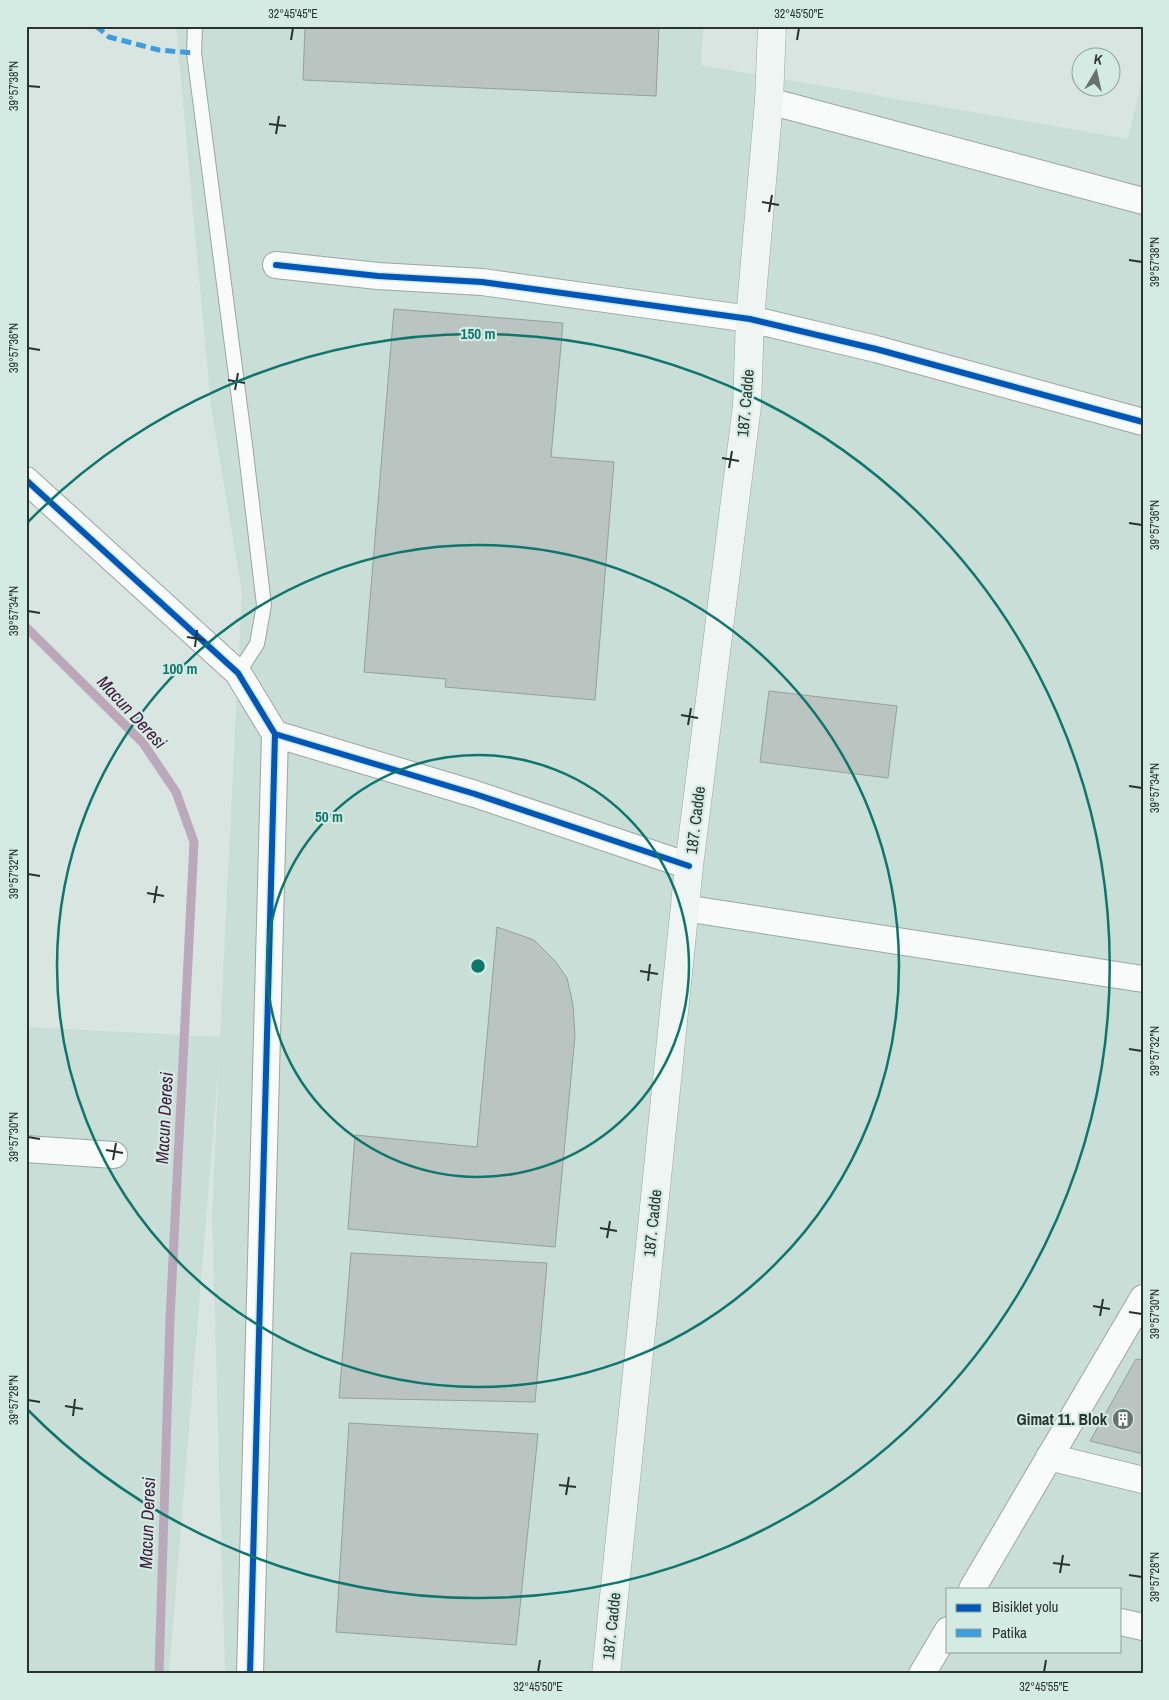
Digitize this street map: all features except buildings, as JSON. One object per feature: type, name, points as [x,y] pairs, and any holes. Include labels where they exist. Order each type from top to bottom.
[{"type":"main road","name":"187. Cadde","points":[[606,1674],[684,908],[747,406],[750,319],[769,101],[772,26]]},
{"type":"street","points":[[769,101],[1143,201]]},
{"type":"street","points":[[276,265],[378,276],[482,282],[750,319],[876,349],[1143,422]]},
{"type":"street","points":[[26,480],[238,674],[275,734],[250,1674]]},
{"type":"street","points":[[275,734],[475,794],[689,866]]},
{"type":"street","points":[[684,908],[1143,980]]},
{"type":"street","points":[[26,1149],[114,1155]]},
{"type":"street","points":[[973,1588],[1049,1457],[1133,1335],[1143,1298]]},
{"type":"street","points":[[1049,1457],[1143,1480]]},
{"type":"street","points":[[1122,1622],[1143,1627]]},
{"type":"street","points":[[922,1674],[946,1633]]},
{"type":"lane","points":[[195,26],[194,54],[246,446],[264,605],[257,644],[238,674]]},
{"type":"shaded area","points":[[176,26],[703,26],[701,65],[1128,139],[1143,75],[1143,1674],[225,1674],[212,1215],[219,1060],[169,1674],[26,1674],[26,1027],[220,1037],[242,593],[211,406]]},
{"type":"waterway","name":"Macun Deresi","points":[[26,627],[143,743],[176,792],[194,842],[170,1319],[159,1674]]},
{"type":"marked path","points":[[96,26],[109,37],[159,50],[194,53]]},
{"type":"cycle path","points":[[276,265],[378,276],[482,282],[750,319],[876,349],[1143,422]]},
{"type":"cycle path","points":[[26,480],[238,673],[275,734],[475,794],[689,866]]},
{"type":"cycle path","points":[[250,1674],[275,734]]},
{"type":"place","name":"Gimat 11. Blok","points":[[1123,1419]]}]
